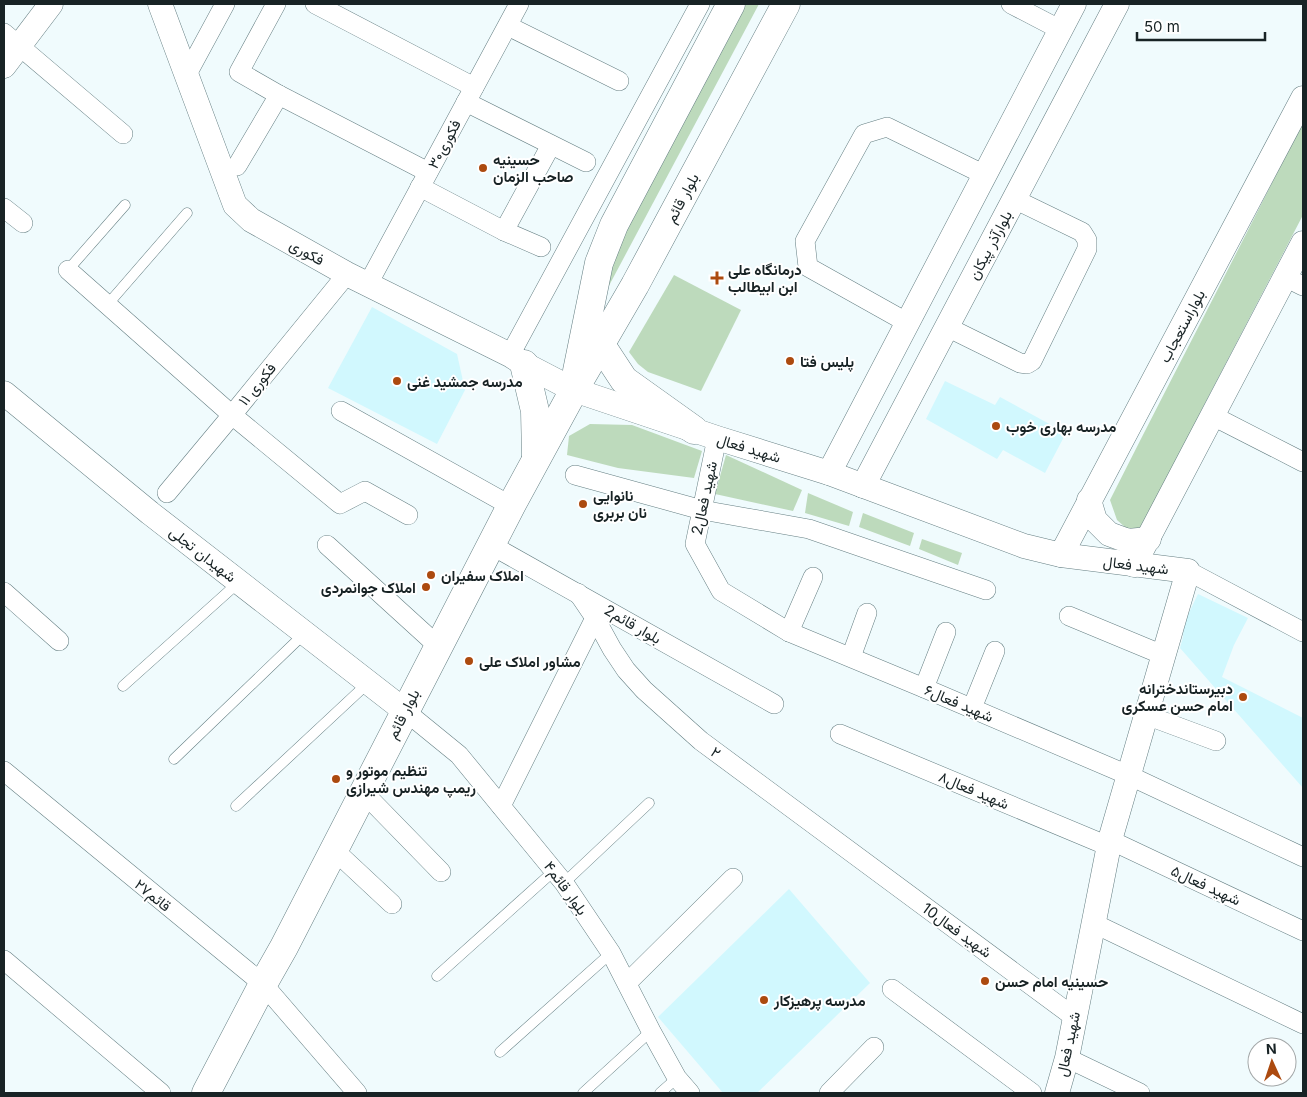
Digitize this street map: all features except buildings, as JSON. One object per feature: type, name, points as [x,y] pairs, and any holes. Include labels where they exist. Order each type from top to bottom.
[{"type":"main road","name":"بلوار قائم","points":[[574,390],[599,263],[614,225],[731,4]]},
{"type":"main road","name":"بلوار قائم","points":[[206,1093],[284,947],[362,792],[511,506],[574,390],[635,285],[786,4]]},
{"type":"main road","points":[[600,345],[624,380],[705,434]]},
{"type":"main road","points":[[517,360],[535,411],[536,460]]},
{"type":"street","points":[[4,66],[11,40],[52,4]]},
{"type":"street","name":"فکوری","points":[[160,4],[235,204],[251,220],[357,279],[574,390]]},
{"type":"street","points":[[186,76],[225,4]]},
{"type":"street","points":[[276,4],[239,72],[424,179],[504,230],[541,247]]},
{"type":"street","points":[[315,4],[470,94],[551,145],[586,162]]},
{"type":"street","name":"فکوری۳۰","points":[[357,279],[424,179],[520,4]]},
{"type":"street","points":[[517,360],[700,4]]},
{"type":"street","points":[[1011,4],[1094,48]]},
{"type":"street","points":[[829,473],[1074,4]]},
{"type":"street","name":"بلوارآذر پیکان","points":[[863,486],[1117,4]]},
{"type":"street","points":[[508,26],[618,81]]},
{"type":"street","points":[[11,40],[123,134]]},
{"type":"street","points":[[237,166],[278,95]]},
{"type":"street","name":"بلواراستعجاب","points":[[1061,555],[1303,98]]},
{"type":"street","points":[[908,322],[808,267],[805,242],[864,134],[887,127],[985,175]]},
{"type":"street","points":[[504,230],[551,145]]},
{"type":"street","points":[[947,327],[1020,363],[1027,364],[1032,361],[1087,250],[1087,240],[1082,232],[1014,199]]},
{"type":"street","points":[[4,208],[23,223]]},
{"type":"street","points":[[959,226],[992,240]]},
{"type":"street","points":[[1134,566],[1213,416],[1294,282],[1303,243]]},
{"type":"street","points":[[68,270],[232,414],[340,504],[365,491],[408,515]]},
{"type":"street","name":"فکوری ۱۱","points":[[167,493],[232,414],[357,279]]},
{"type":"street","points":[[881,373],[915,387]]},
{"type":"street","name":"شهید فعال","points":[[574,390],[829,473],[1024,546],[1061,555],[1188,572],[1109,843],[1067,1058],[1058,1093]]},
{"type":"street","name":"شهیدان تجلی","points":[[4,393],[150,513],[405,711]]},
{"type":"street","points":[[341,411],[511,506]]},
{"type":"street","points":[[1213,416],[1303,462]]},
{"type":"street","name":"شهید فعال2","points":[[705,434],[702,510],[695,544],[721,591],[789,632]]},
{"type":"street","points":[[574,475],[702,510],[808,529],[986,590]]},
{"type":"street","points":[[1089,500],[1095,520],[1109,534],[1128,541],[1148,538]]},
{"type":"street","name":"2بلوار قائم","points":[[491,544],[774,704]]},
{"type":"street","points":[[327,546],[438,646]]},
{"type":"street","points":[[1188,572],[1303,632]]},
{"type":"street","points":[[789,632],[813,577]]},
{"type":"street","points":[[4,592],[59,641]]},
{"type":"street","name":"۲","points":[[578,593],[626,670],[644,690],[701,741],[888,879]]},
{"type":"street","points":[[850,657],[867,613]]},
{"type":"street","points":[[1069,616],[1163,655]]},
{"type":"street","points":[[502,806],[594,618]]},
{"type":"street","name":"شهید فعال۶","points":[[789,632],[1128,775],[1303,857]]},
{"type":"street","points":[[924,688],[946,632]]},
{"type":"street","points":[[972,708],[995,651]]},
{"type":"street","name":"بلوار قائم۴","points":[[405,711],[459,755],[560,877],[611,953],[677,1078],[690,1093]]},
{"type":"street","points":[[1146,715],[1216,741]]},
{"type":"street","name":"شهید فعال۸","points":[[840,734],[1109,843]]},
{"type":"street","name":"قائم۲۷","points":[[4,771],[263,984],[357,1093]]},
{"type":"street","points":[[362,792],[441,872]]},
{"type":"street","name":"شهید فعال۵","points":[[1109,843],[1303,931]]},
{"type":"street","points":[[334,848],[392,904]]},
{"type":"street","points":[[627,983],[733,878]]},
{"type":"street","name":"10شهید فعال","points":[[888,879],[1074,1017]]},
{"type":"street","points":[[1093,923],[1303,1024]]},
{"type":"street","points":[[4,960],[161,1093]]},
{"type":"street","points":[[892,989],[1032,1093]]},
{"type":"street","points":[[829,1093],[874,1047]]},
{"type":"street","points":[[1067,1058],[1140,1093]]},
{"type":"lane","points":[[68,270],[125,206]]},
{"type":"lane","points":[[108,304],[187,213]]},
{"type":"lane","points":[[123,686],[239,582]]},
{"type":"lane","points":[[174,759],[304,633]]},
{"type":"lane","points":[[236,806],[368,683]]},
{"type":"lane","points":[[436,976],[649,803]]},
{"type":"lane","points":[[500,1052],[611,953]]},
{"type":"lane","points":[[583,1093],[651,1031]]},
{"type":"lane","points":[[660,1093],[677,1078]]},
{"type":"shaded area","name":"مدرسه جمشید غنی","points":[[372,307],[457,354],[465,390],[437,444],[328,388]]},
{"type":"shaded area","name":"مدرسه بهاری خوب","points":[[945,381],[995,405],[1000,397],[1066,433],[1045,473],[1003,450],[997,459],[926,419]]},
{"type":"shaded area","name":"دبیرستاندخترانه امام حسن عسکری","points":[[1198,594],[1248,618],[1234,645],[1222,677],[1303,718],[1303,788],[1180,648],[1184,623]]},
{"type":"shaded area","name":"مدرسه پرهیزکار","points":[[789,889],[870,983],[757,1093],[723,1093],[658,1017]]},
{"type":"green space","points":[[746,4],[759,4],[604,295],[606,264]]},
{"type":"green space","points":[[1303,121],[1303,215],[1201,411],[1172,473],[1141,528],[1126,528],[1117,520],[1110,500]]},
{"type":"green space","points":[[674,275],[741,310],[701,391],[648,372],[638,364],[629,352]]},
{"type":"green space","points":[[590,424],[632,425],[702,451],[694,478],[618,468],[567,455],[569,436]]},
{"type":"green space","points":[[726,455],[802,490],[793,511],[715,494]]},
{"type":"green space","points":[[808,493],[853,512],[849,526],[805,513]]},
{"type":"green space","points":[[863,513],[914,533],[910,546],[859,527]]},
{"type":"green space","points":[[922,539],[962,553],[958,565],[919,549]]},
{"type":"place","name":"حسینیه صاحب الزمان","points":[[483,168]]},
{"type":"place","name":"درمانگاه علی ابن ابیطالب","points":[[717,278]]},
{"type":"place","name":"پلیس فتا","points":[[790,361]]},
{"type":"place","name":"مدرسه جمشید غنی","points":[[397,381]]},
{"type":"place","name":"مدرسه بهاری خوب","points":[[996,426]]},
{"type":"place","name":"نانوایی نان بربری","points":[[583,504]]},
{"type":"place","name":"املاک سفیران","points":[[431,575]]},
{"type":"place","name":"املاک جوانمردی","points":[[426,587]]},
{"type":"place","name":"مشاور املاک علی","points":[[469,661]]},
{"type":"place","name":"دبیرستاندخترانه امام حسن عسکری","points":[[1243,697]]},
{"type":"place","name":"تنظیم موتور و ریمپ مهندس شیرازی","points":[[336,779]]},
{"type":"place","name":"حسینیه امام حسن","points":[[985,981]]},
{"type":"place","name":"مدرسه پرهیزکار","points":[[764,1000]]}]
